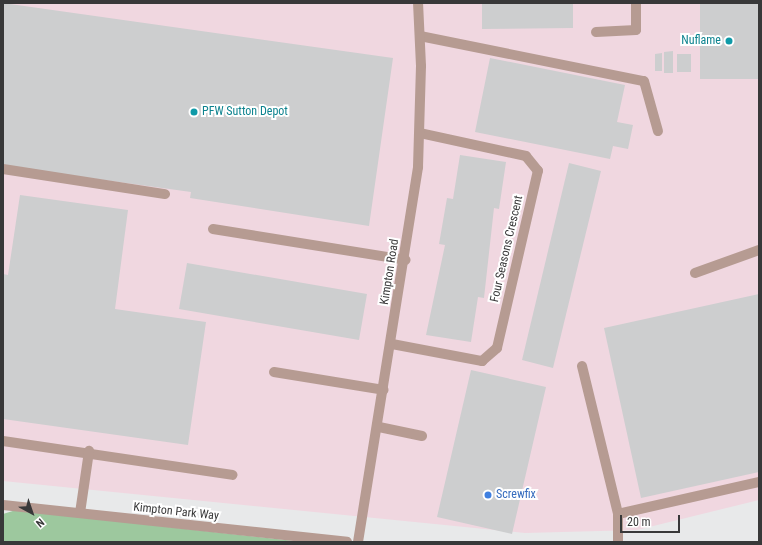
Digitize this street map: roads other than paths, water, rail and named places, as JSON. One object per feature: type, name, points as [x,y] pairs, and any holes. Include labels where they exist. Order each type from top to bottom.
[{"type":"street","name":"Kimpton Road","points":[[358,542],[379,427],[406,260],[420,133],[420,36],[418,3]]},
{"type":"street","points":[[596,32],[636,30],[636,3]]},
{"type":"street","points":[[420,36],[644,81],[658,130]]},
{"type":"street","name":"Four Seasons Crescent","points":[[392,344],[482,361],[497,348],[538,171],[526,156],[420,133]]},
{"type":"street","points":[[3,169],[165,194]]},
{"type":"street","points":[[213,229],[406,260]]},
{"type":"street","points":[[695,273],[759,250]]},
{"type":"street","points":[[582,366],[618,514],[618,542]]},
{"type":"street","points":[[274,372],[384,390]]},
{"type":"street","points":[[379,427],[422,436]]},
{"type":"street","points":[[3,441],[89,451],[233,475]]},
{"type":"street","points":[[80,513],[89,451]]},
{"type":"street","points":[[618,514],[759,482]]},
{"type":"street","name":"Kimpton Park Way","points":[[3,505],[347,542]]},
{"type":"place","name":"Nuflame","points":[[729,41]]},
{"type":"place","name":"PFW Sutton Depot","points":[[194,112]]},
{"type":"place","name":"Screwfix","points":[[488,495]]}]
